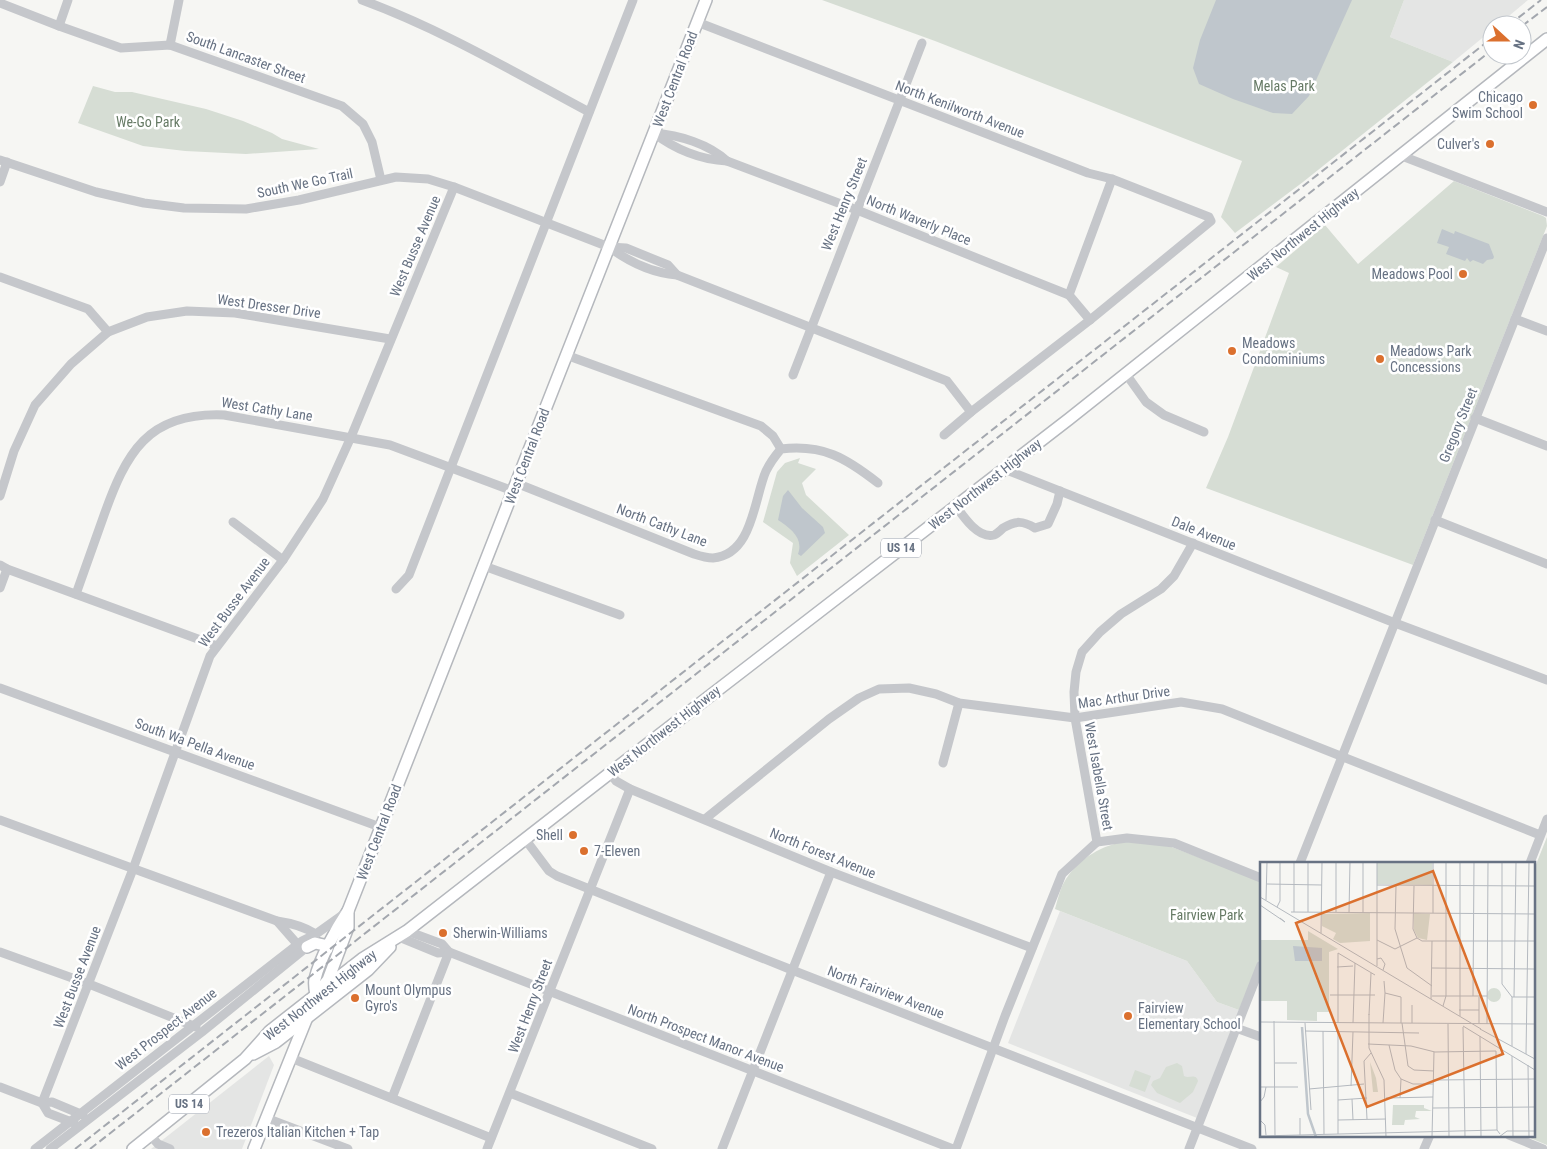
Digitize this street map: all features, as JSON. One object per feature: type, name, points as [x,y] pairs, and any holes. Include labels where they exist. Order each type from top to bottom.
[{"type":"main road","name":"West Central Road","points":[[316,995],[315,981],[327,949],[336,928],[348,911],[706,0]]},
{"type":"main road","name":"US 14","points":[[1402,156],[1547,40]]},
{"type":"main road","name":"West Northwest Highway","points":[[133,1149],[245,1058],[270,1031],[362,959],[403,934],[525,840],[1126,374],[1402,156]]},
{"type":"main road","name":"West Central Road","points":[[254,1149],[316,995],[328,980],[348,926],[348,911]]},
{"type":"main road","name":"West Northwest Highway","points":[[245,1058],[276,1042],[368,970],[403,934]]},
{"type":"main road","points":[[303,946],[315,943],[324,945],[327,949]]},
{"type":"main road","points":[[335,961],[339,969],[347,971]]},
{"type":"street","points":[[59,26],[68,0]]},
{"type":"street","points":[[170,45],[179,0]]},
{"type":"street","points":[[362,0],[398,13],[447,36],[589,112]]},
{"type":"street","points":[[396,589],[409,575],[632,0]]},
{"type":"street","name":"South Lancaster Street","points":[[0,3],[121,48],[170,45],[342,106],[363,124],[372,142],[381,180]]},
{"type":"street","name":"North Kenilworth Avenue","points":[[697,22],[1088,173],[1112,179],[1209,217],[1211,221],[1090,320]]},
{"type":"street","name":"West Henry Street","points":[[793,375],[922,43]]},
{"type":"street","name":"North Waverly Place","points":[[654,133],[670,134],[716,151],[727,161],[857,210],[1069,295],[1090,320]]},
{"type":"street","points":[[1402,156],[1547,212]]},
{"type":"street","points":[[0,182],[4,161]]},
{"type":"street","name":"South We Go Trail","points":[[4,161],[96,192],[144,203],[184,208],[246,209],[299,200],[396,177],[428,179],[454,187],[609,247],[622,257],[660,274],[677,275],[947,381],[971,412]]},
{"type":"street","points":[[1069,295],[1112,179]]},
{"type":"street","name":"West Busse Avenue","points":[[42,1103],[133,869],[210,656],[283,560],[323,499],[351,437],[454,187]]},
{"type":"street","name":"Gregory Street","points":[[1300,862],[1547,238]]},
{"type":"street","points":[[0,278],[88,310],[108,332]]},
{"type":"street","name":"West Dresser Drive","points":[[0,496],[14,451],[35,405],[71,364],[108,332],[147,317],[187,311],[236,313],[390,339]]},
{"type":"street","points":[[1515,319],[1547,331]]},
{"type":"street","points":[[944,435],[1090,320]]},
{"type":"street","points":[[566,355],[762,426],[773,436],[781,449],[800,447],[836,455],[851,462],[878,483]]},
{"type":"street","points":[[1126,374],[1146,402],[1164,415],[1204,432]]},
{"type":"street","name":"West Cathy Lane","points":[[76,594],[122,470],[135,450],[148,436],[162,427],[187,417],[204,414],[224,415],[351,437],[390,445],[451,468]]},
{"type":"street","points":[[1475,418],[1547,446]]},
{"type":"street","name":"North Cathy Lane","points":[[451,468],[514,487],[694,554],[711,558],[724,556],[730,552],[748,529],[754,516],[765,472],[781,449]]},
{"type":"street","name":"Dale Avenue","points":[[1004,468],[1394,623],[1547,680]]},
{"type":"street","points":[[956,506],[972,528],[988,535],[994,535],[1018,521],[1035,528],[1048,524],[1057,504],[1060,491]]},
{"type":"street","points":[[1435,520],[1547,564]]},
{"type":"street","points":[[233,522],[283,560]]},
{"type":"street","name":"West Isabella Street","points":[[955,1149],[1062,874],[1096,842],[1075,718],[1074,692],[1076,672],[1082,652],[1120,614],[1160,589],[1174,576],[1193,543]]},
{"type":"street","points":[[484,566],[620,615]]},
{"type":"street","points":[[0,588],[3,567],[216,646]]},
{"type":"street","name":"South Wa Pella Avenue","points":[[0,688],[380,828]]},
{"type":"street","name":"Mac Arthur Drive","points":[[705,820],[829,719],[859,698],[880,689],[909,688],[936,694],[959,703],[1075,718],[1181,702],[1222,709],[1540,835]]},
{"type":"street","points":[[943,763],[959,703]]},
{"type":"street","name":"North Forest Avenue","points":[[610,773],[616,781],[630,789],[831,872],[1032,948]]},
{"type":"street","name":"West Henry Street","points":[[487,1149],[630,789]]},
{"type":"street","points":[[1530,862],[1547,819]]},
{"type":"street","points":[[0,820],[277,921],[291,923],[316,934]]},
{"type":"street","points":[[1096,842],[1127,838],[1174,843],[1260,878]]},
{"type":"street","name":"North Fairview Avenue","points":[[525,840],[553,874],[590,890],[1252,1149]]},
{"type":"street","points":[[722,1149],[831,872]]},
{"type":"street","name":"West Prospect Avenue","points":[[50,1149],[202,1032],[316,934],[348,911]]},
{"type":"street","points":[[277,921],[303,946]]},
{"type":"street","name":"North Prospect Manor Avenue","points":[[403,934],[438,953],[449,952],[955,1149]]},
{"type":"street","name":"West Prospect Avenue","points":[[35,1149],[193,1025],[303,946]]},
{"type":"street","points":[[0,952],[89,984],[193,1025],[202,1032]]},
{"type":"street","points":[[392,1098],[449,952]]},
{"type":"street","points":[[1189,1149],[1260,968]]},
{"type":"street","points":[[1236,1028],[1260,1038]]},
{"type":"street","points":[[291,1058],[491,1138]]},
{"type":"street","points":[[0,1087],[42,1103],[52,1102],[90,1118]]},
{"type":"street","points":[[510,1094],[652,1149]]},
{"type":"street","points":[[42,1103],[48,1113],[80,1126]]},
{"type":"street","points":[[266,1118],[348,1149]]},
{"type":"street","points":[[150,1135],[158,1144],[170,1149]]},
{"type":"street","points":[[1424,1149],[1430,1136]]},
{"type":"street","points":[[1511,1136],[1543,1149]]},
{"type":"shaded area","points":[[1216,0],[1352,0],[1309,96],[1292,114],[1273,113],[1233,99],[1199,84],[1193,68],[1200,40]]},
{"type":"shaded area","points":[[1404,0],[1528,0],[1510,15],[1482,15],[1482,38],[1453,62],[1390,37]]},
{"type":"shaded area","points":[[1442,229],[1454,234],[1455,231],[1489,244],[1493,259],[1487,260],[1483,264],[1473,260],[1470,262],[1467,258],[1465,261],[1446,254],[1449,247],[1437,243]]},
{"type":"shaded area","points":[[788,490],[802,508],[823,527],[825,533],[801,556],[798,554],[799,543],[795,534],[778,520],[783,496]]},
{"type":"shaded area","name":"Fairview Elementary School","points":[[1060,911],[1187,961],[1217,1002],[1239,1010],[1197,1118],[1008,1043]]},
{"type":"shaded area","points":[[269,1056],[274,1065],[242,1149],[151,1149]]},
{"type":"green space","name":"Melas Park","points":[[822,0],[1404,0],[1390,37],[1453,62],[1303,182],[1235,233],[1221,217],[1242,161],[935,41]]},
{"type":"green space","name":"We-Go Park","points":[[93,86],[115,92],[132,92],[206,109],[243,121],[282,139],[319,149],[246,154],[185,151],[143,146],[78,123]]},
{"type":"green space","points":[[1454,181],[1543,216],[1546,218],[1547,226],[1413,565],[1206,488],[1228,437],[1289,273],[1276,267],[1325,225],[1358,264]]},
{"type":"green space","points":[[800,458],[798,463],[816,469],[802,483],[806,495],[849,535],[797,576],[790,563],[793,543],[763,522],[777,472],[785,463]]},
{"type":"green space","points":[[1547,837],[1547,1145],[1525,1136],[1534,1136],[1534,870]]},
{"type":"green space","name":"Fairview Park","points":[[1127,841],[1161,843],[1260,881],[1260,958],[1239,1010],[1217,1002],[1187,961],[1055,909],[1064,882],[1078,865],[1100,849]]},
{"type":"green space","points":[[1177,1063],[1182,1066],[1184,1076],[1196,1077],[1198,1081],[1193,1092],[1180,1103],[1157,1093],[1151,1085],[1153,1081],[1160,1078],[1166,1067]]},
{"type":"green space","points":[[1135,1070],[1151,1076],[1145,1092],[1129,1086]]},
{"type":"railway","points":[[1522,15],[1541,0]]},
{"type":"railway","points":[[1532,18],[1547,7]]},
{"type":"railway","points":[[75,1149],[1482,46]]},
{"type":"railway","points":[[90,1149],[1482,58]]},
{"type":"place","name":"Chicago Swim School","points":[[1533,105]]},
{"type":"place","name":"Culver's","points":[[1490,144]]},
{"type":"place","name":"Meadows Pool","points":[[1463,274]]},
{"type":"place","name":"Meadows Condominiums","points":[[1232,351]]},
{"type":"place","name":"Meadows Park Concessions","points":[[1380,359]]},
{"type":"place","name":"Shell","points":[[573,835]]},
{"type":"place","name":"7-Eleven","points":[[584,851]]},
{"type":"place","name":"Sherwin-Williams","points":[[443,933]]},
{"type":"place","name":"Mount Olympus Gyro's","points":[[355,998]]},
{"type":"place","name":"Fairview Elementary School","points":[[1128,1016]]},
{"type":"place","name":"Trezeros Italian Kitchen + Tap","points":[[206,1132]]}]
